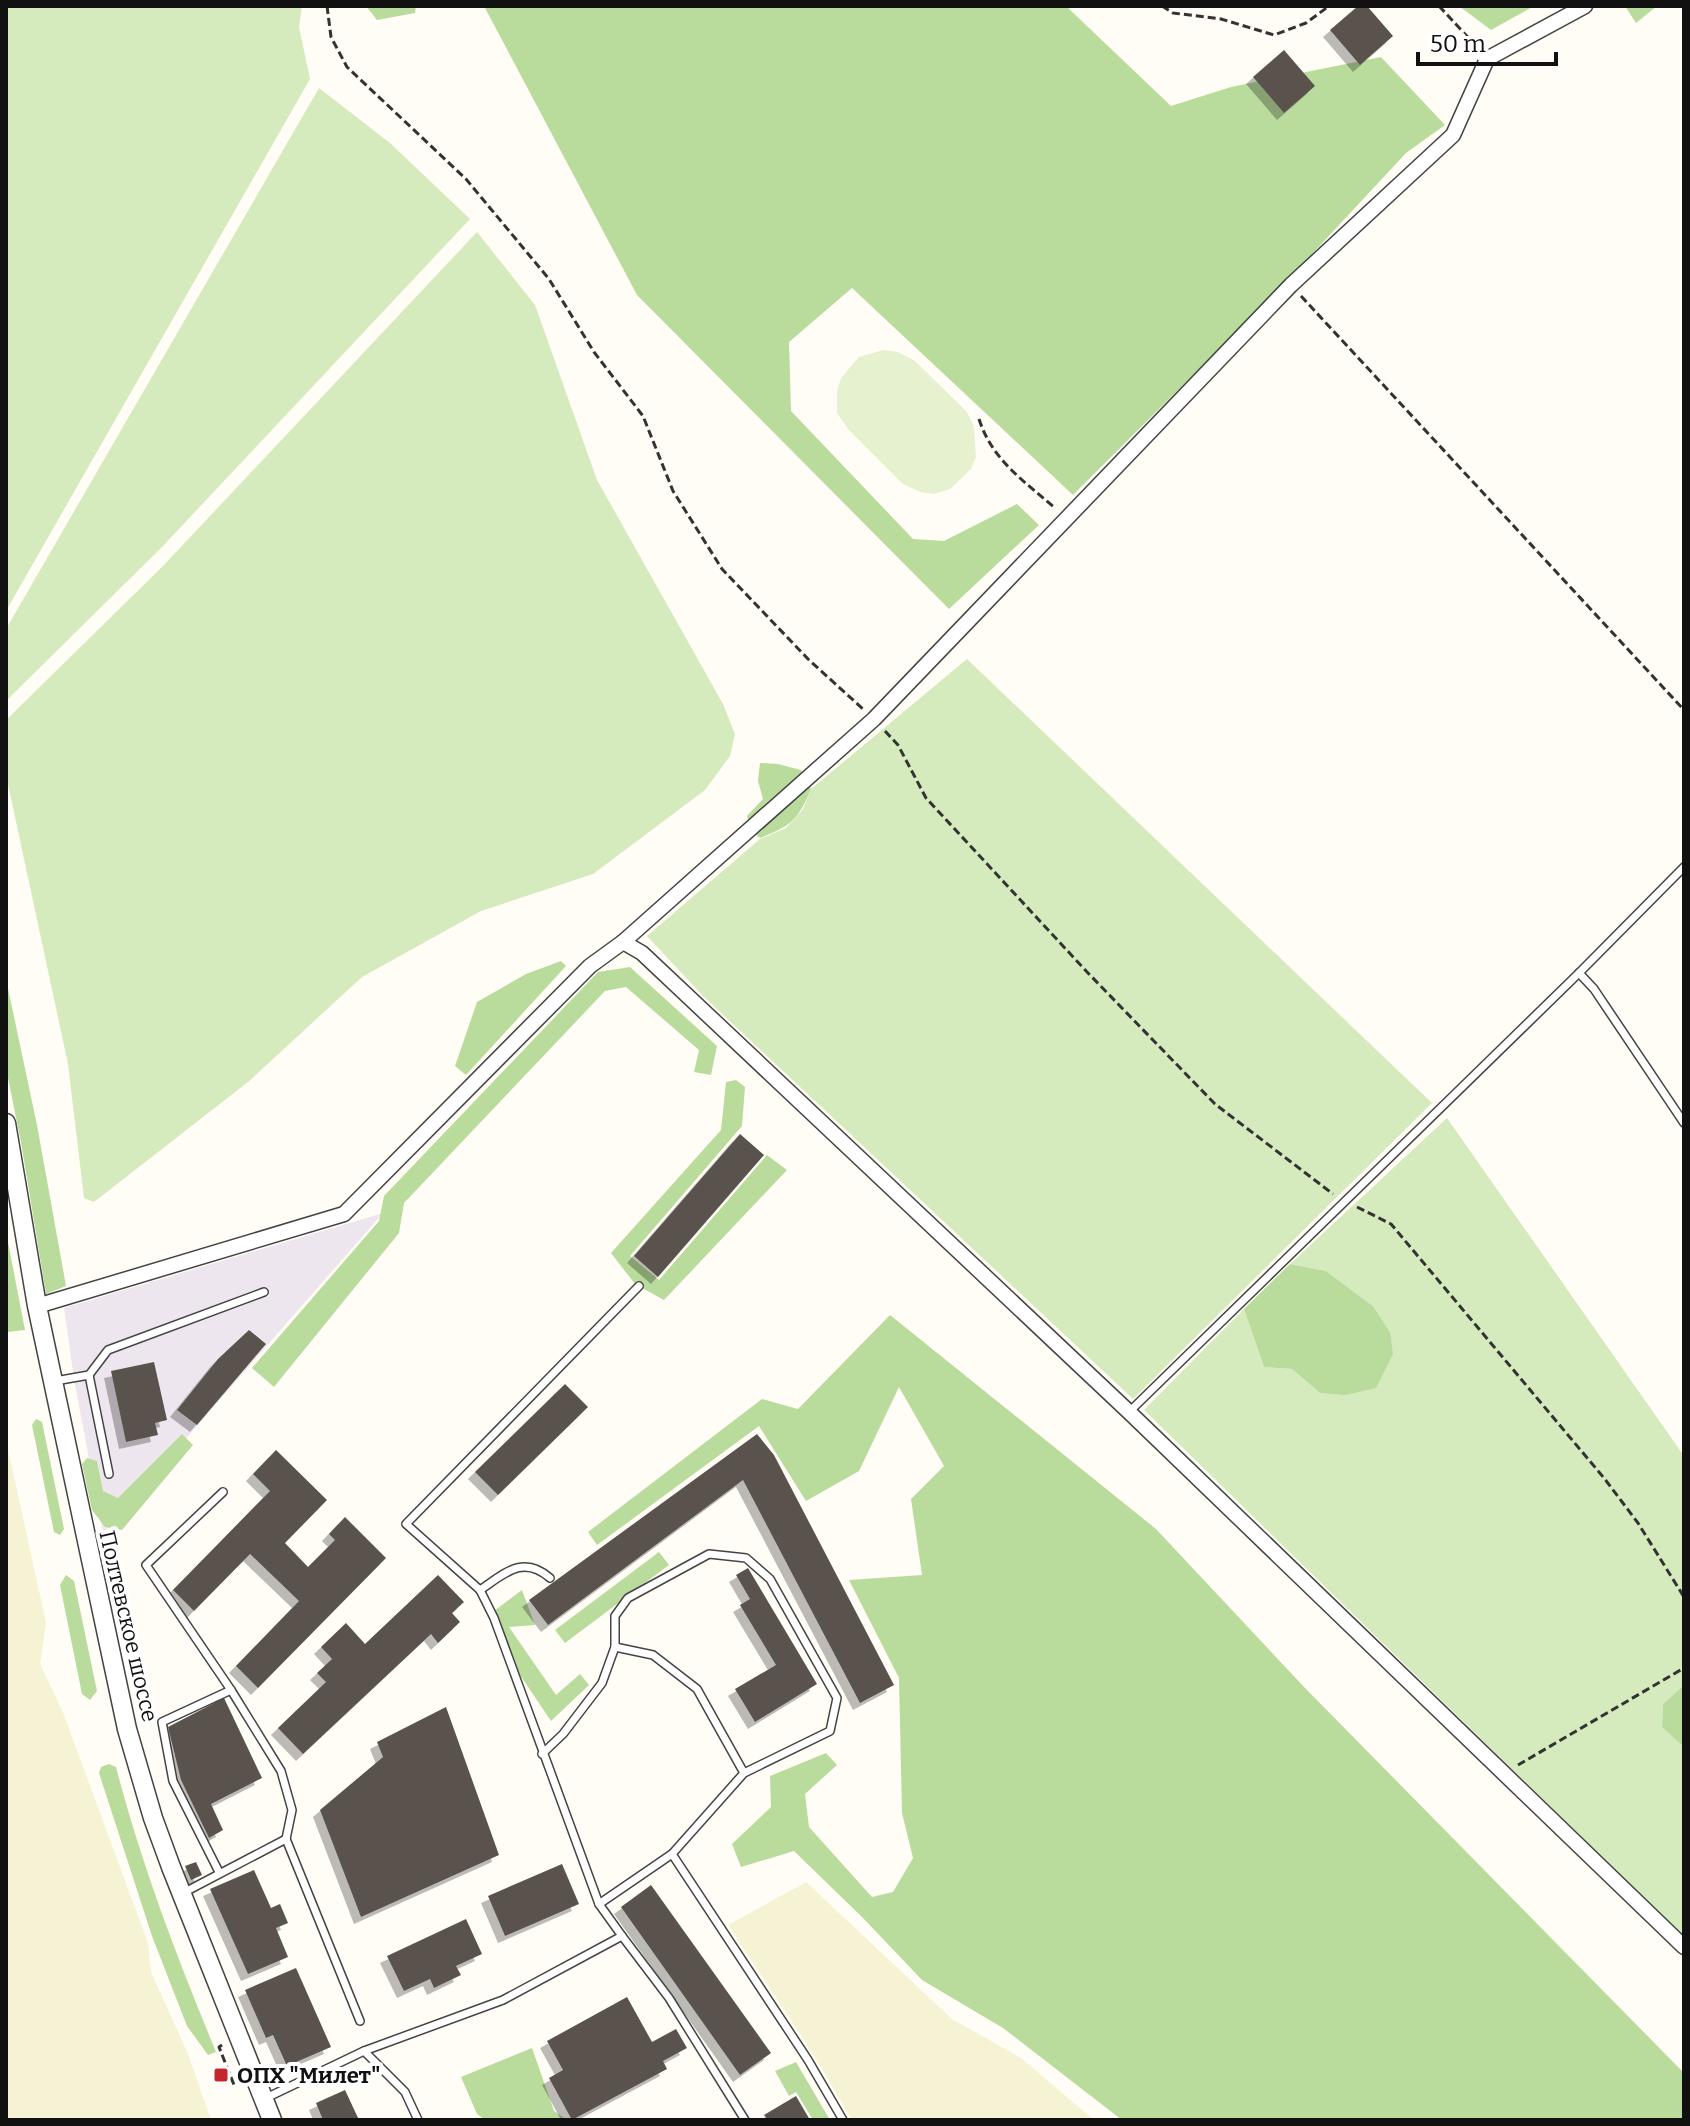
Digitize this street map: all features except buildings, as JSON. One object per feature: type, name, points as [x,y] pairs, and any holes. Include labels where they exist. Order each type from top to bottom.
[{"type":"street","points":[[37,1306],[344,1214],[590,966],[623,942],[874,719],[1291,285],[1453,135],[1487,59],[1585,6]]},
{"type":"street","points":[[623,942],[642,953],[1129,1412],[1684,1947]]},
{"type":"street","name":"Полтевское шоссе","points":[[6,1123],[37,1306],[127,1729],[153,1818],[181,1895],[272,2120]]},
{"type":"lane","points":[[1129,1412],[1684,867]]},
{"type":"lane","points":[[1579,973],[1594,989],[1684,1123]]},
{"type":"lane","points":[[639,1286],[406,1524],[480,1590],[494,1618],[599,1904],[669,1998],[745,2120]]},
{"type":"lane","points":[[53,1381],[89,1375],[108,1350],[264,1292]]},
{"type":"lane","points":[[89,1375],[109,1474]]},
{"type":"lane","points":[[223,1492],[146,1565],[231,1690],[281,1771],[292,1810],[286,1839],[360,2021]]},
{"type":"lane","points":[[542,1754],[563,1734],[602,1683],[615,1647],[615,1616],[628,1598],[709,1554],[746,1558],[770,1579],[837,1698],[830,1731],[744,1773],[672,1854],[599,1904]]},
{"type":"lane","points":[[480,1590],[511,1569],[525,1566],[540,1569],[550,1578]]},
{"type":"lane","points":[[615,1647],[653,1655],[697,1689],[744,1773]]},
{"type":"lane","points":[[219,1872],[173,1781],[162,1722],[231,1690]]},
{"type":"lane","points":[[181,1895],[219,1872],[286,1839]]},
{"type":"lane","points":[[672,1854],[808,2060],[843,2120]]},
{"type":"lane","points":[[264,2099],[364,2051],[503,2000],[622,1936]]},
{"type":"lane","points":[[364,2051],[405,2092],[418,2120]]},
{"type":"path","points":[[327,6],[331,37],[347,67],[466,179],[549,279],[594,352],[643,416],[673,491],[722,569],[809,660],[898,745],[926,798],[1215,1104],[1343,1202],[1371,1212],[1391,1224],[1604,1478],[1638,1523],[1684,1597]]},
{"type":"path","points":[[1162,6],[1173,13],[1221,19],[1274,35],[1306,23],[1329,6]]},
{"type":"path","points":[[1439,6],[1487,59]]},
{"type":"path","points":[[1291,285],[1684,710]]},
{"type":"path","points":[[979,419],[999,460],[1067,518]]},
{"type":"path","points":[[1508,1771],[1684,1668]]},
{"type":"shaded area","points":[[383,1213],[103,1533],[64,1308]]},
{"type":"shaded area","points":[[6,1440],[46,1623],[40,1664],[62,1710],[148,1943],[151,1972],[188,2054],[211,2120],[6,2120]]},
{"type":"shaded area","points":[[806,1882],[952,2019],[1021,2058],[1094,2120],[852,2120],[815,2057],[728,1925]]},
{"type":"green space","points":[[6,6],[302,6],[299,27],[310,79],[6,611]]},
{"type":"green space","points":[[366,6],[416,6],[415,13],[377,20]]},
{"type":"green space","points":[[484,6],[1066,6],[1171,106],[1231,87],[1381,57],[1445,125],[1406,153],[1286,282],[1073,495],[852,288],[789,342],[791,411],[913,539],[944,541],[1017,504],[1039,525],[949,609],[637,295]]},
{"type":"green space","points":[[1459,6],[1534,6],[1491,30]]},
{"type":"green space","points":[[1625,6],[1657,6],[1636,23]]},
{"type":"green space","points":[[319,88],[390,143],[470,219],[162,547],[6,701],[6,629]]},
{"type":"green space","points":[[477,232],[535,305],[597,480],[723,704],[735,734],[730,756],[705,790],[593,874],[481,911],[362,977],[248,1082],[94,1202],[84,1198],[68,1064],[6,775],[6,720],[163,566]]},
{"type":"green space","points":[[883,350],[898,352],[915,361],[967,412],[974,427],[976,457],[971,469],[950,489],[934,494],[903,484],[848,429],[837,413],[837,391],[841,378],[859,357]]},
{"type":"green space","points":[[967,659],[1432,1103],[1133,1399],[703,996],[647,936],[760,839],[786,828],[803,809],[811,789]]},
{"type":"green space","points":[[760,763],[801,770],[811,789],[792,821],[760,838],[752,831],[747,816],[763,799],[758,781]]},
{"type":"green space","points":[[561,961],[566,966],[466,1075],[455,1066],[477,1002],[526,974]]},
{"type":"green space","points":[[630,967],[717,1046],[711,1075],[694,1072],[699,1050],[626,987],[605,991],[404,1203],[399,1233],[274,1387],[252,1368],[379,1221],[384,1196],[598,972]]},
{"type":"green space","points":[[6,979],[37,1125],[66,1286],[46,1294],[6,1068]]},
{"type":"green space","points":[[736,1080],[745,1087],[742,1126],[630,1256],[659,1280],[767,1155],[787,1170],[664,1300],[635,1284],[611,1253],[721,1130],[726,1082]]},
{"type":"green space","points":[[1447,1118],[1684,1456],[1684,1685],[1663,1704],[1662,1726],[1684,1747],[1684,1937],[1144,1410],[1244,1309],[1264,1367],[1292,1369],[1320,1393],[1390,1332],[1373,1306],[1326,1271],[1290,1264]]},
{"type":"green space","points":[[6,1232],[25,1330],[8,1332],[6,1321]]},
{"type":"green space","points":[[1290,1264],[1326,1271],[1373,1306],[1390,1332],[1393,1354],[1376,1388],[1345,1395],[1320,1393],[1292,1369],[1264,1367],[1244,1309]]},
{"type":"green space","points":[[890,1315],[1156,1529],[1305,1688],[1684,2073],[1684,2120],[1122,2120],[1003,2028],[922,1980],[794,1851],[741,1867],[732,1844],[771,1807],[770,1776],[826,1753],[837,1765],[805,1794],[809,1827],[872,1897],[893,1892],[913,1858],[902,1813],[899,1678],[849,1580],[922,1575],[911,1499],[944,1466],[899,1387],[859,1471],[806,1501],[759,1426],[597,1545],[588,1532],[762,1399],[798,1409]]},
{"type":"green space","points":[[36,1419],[42,1422],[64,1529],[60,1535],[54,1532],[32,1425]]},
{"type":"green space","points":[[182,1434],[193,1445],[122,1530],[105,1527],[92,1510],[82,1464],[87,1458],[97,1461],[103,1491],[118,1498]]},
{"type":"green space","points":[[659,1552],[669,1565],[565,1643],[555,1630]]},
{"type":"green space","points":[[66,1575],[74,1581],[97,1691],[90,1700],[82,1694],[60,1585]]},
{"type":"green space","points":[[522,1590],[535,1625],[509,1627],[556,1695],[580,1674],[589,1685],[551,1721],[514,1666],[494,1611]]},
{"type":"green space","points":[[1684,1685],[1684,1747],[1662,1727],[1663,1704]]},
{"type":"green space","points":[[109,1764],[116,1767],[161,1911],[216,2052],[208,2055],[187,2026],[152,1936],[99,1773],[101,1767]]},
{"type":"green space","points":[[532,2048],[554,2111],[567,2120],[485,2120],[477,2114],[461,2077]]},
{"type":"green space","points":[[796,2062],[830,2120],[813,2120],[796,2092],[789,2096],[775,2071]]},
{"type":"place","name":"ОПХ \"Милет\"","points":[[221,2075]]}]
